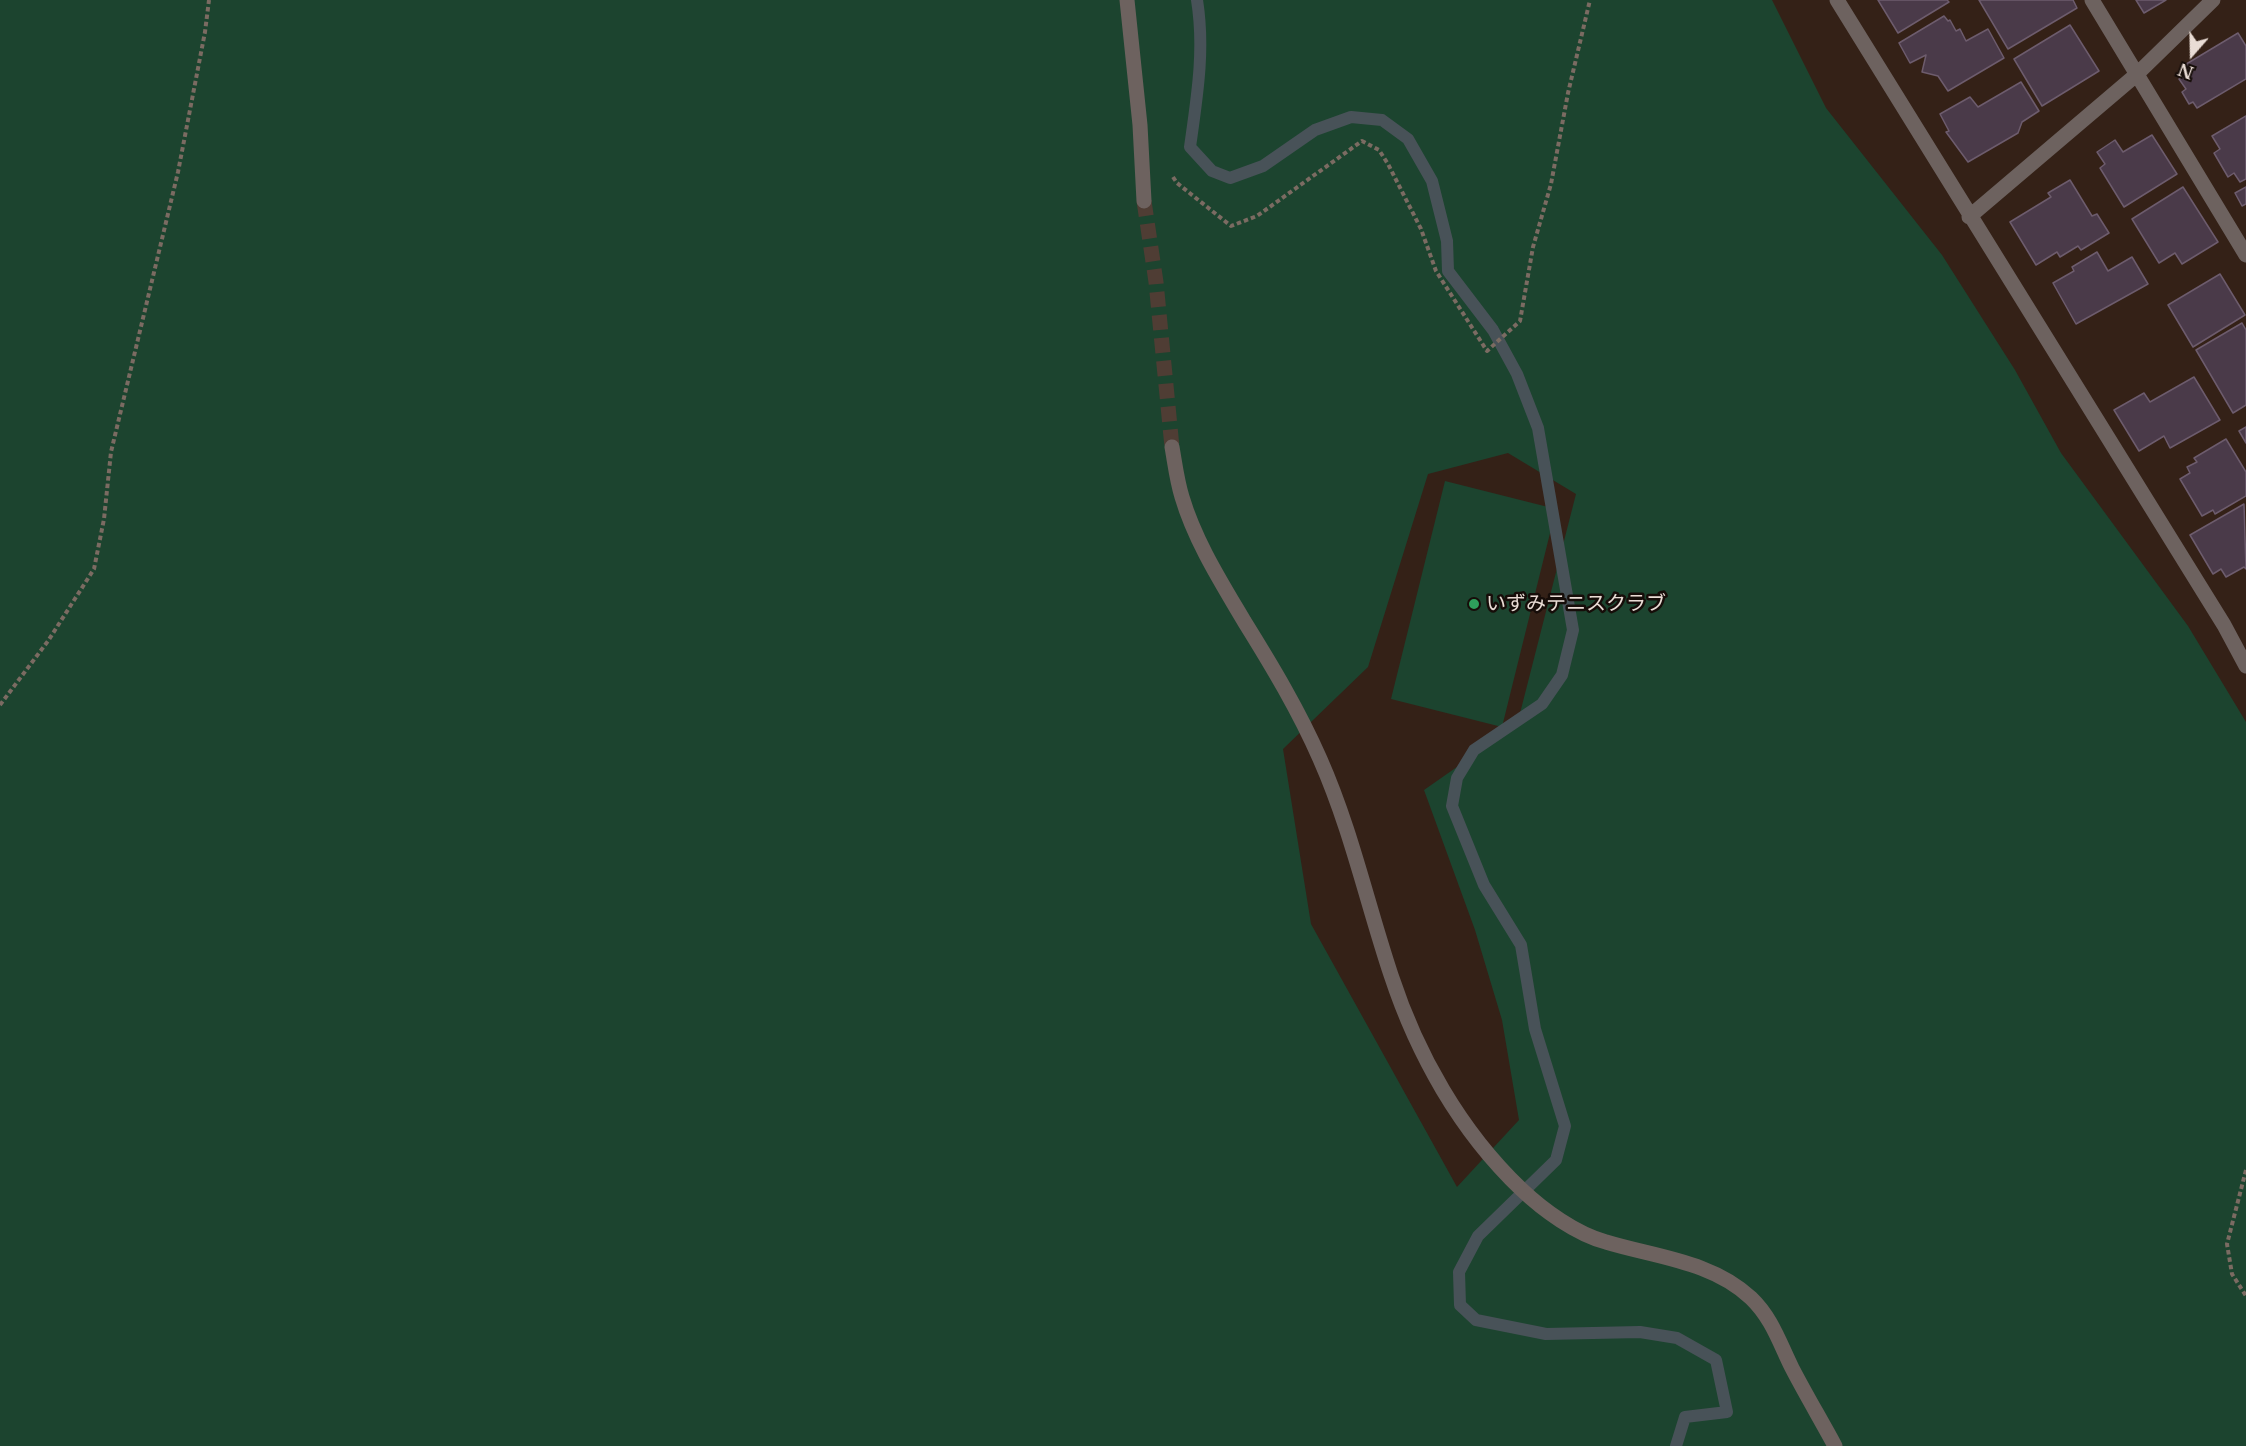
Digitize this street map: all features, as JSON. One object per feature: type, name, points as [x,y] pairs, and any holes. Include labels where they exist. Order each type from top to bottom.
[{"type":"street","points":[[1127,0],[1140,125],[1144,201]]},
{"type":"street","points":[[1837,0],[1969,217],[2224,625],[2246,666]]},
{"type":"street","points":[[2092,0],[2246,255]]},
{"type":"street","points":[[1969,217],[2136,75],[2213,0]]},
{"type":"street","points":[[1172,447],[1182,497],[1197,536],[1293,704],[1320,758],[1346,824],[1391,976],[1418,1044],[1442,1090],[1477,1141],[1522,1190],[1573,1228],[1602,1242],[1666,1256],[1714,1273],[1751,1298],[1778,1333],[1791,1366],[1835,1446]]},
{"type":"path","points":[[0,705],[48,641],[94,569],[104,519],[111,452],[178,172],[209,0]]},
{"type":"path","points":[[1171,174],[1177,183],[1231,226],[1257,216],[1362,141],[1379,150],[1421,229],[1436,271],[1487,351],[1512,331],[1520,321],[1533,248],[1551,184],[1568,93],[1590,0]]},
{"type":"path","points":[[2246,1170],[2227,1244],[2232,1274],[2246,1296]]},
{"type":"green space","points":[[0,0],[1772,0],[1826,108],[1942,255],[2015,370],[2061,453],[2188,626],[2246,722],[2246,1446],[0,1446]],"holes":[[[1508,453],[1576,494],[1517,725],[1424,790],[1475,930],[1502,1020],[1519,1120],[1457,1187],[1311,924],[1283,749],[1368,667],[1428,474]]]},
{"type":"green space","name":"いずみテニスクラブ","points":[[1445,481],[1556,509],[1502,727],[1391,699]]},
{"type":"building","points":[[1878,0],[1947,0],[1949,2],[1898,33]]},
{"type":"building","points":[[1979,0],[2073,0],[2077,8],[2008,49]]},
{"type":"building","points":[[2136,0],[2166,0],[2144,13]]},
{"type":"building","points":[[1944,16],[1948,21],[1950,20],[1956,31],[1960,29],[1966,41],[1988,29],[2004,58],[1948,91],[1938,76],[1922,72],[1926,55],[1910,63],[1899,43]]},
{"type":"building","points":[[2070,25],[2099,71],[2042,106],[2014,59]]},
{"type":"building","points":[[2238,33],[2246,46],[2246,79],[2197,108],[2193,102],[2189,104],[2182,92],[2186,89],[2179,79],[2188,73],[2183,66]]},
{"type":"building","points":[[2021,82],[2039,111],[2022,122],[2018,133],[1968,162],[1946,132],[1949,131],[1940,114],[1970,97],[1978,107]]},
{"type":"building","points":[[2246,116],[2246,179],[2240,182],[2234,173],[2228,177],[2214,153],[2220,149],[2212,136]]},
{"type":"building","points":[[2152,135],[2177,174],[2124,207],[2100,168],[2105,164],[2097,152],[2115,140],[2123,152]]},
{"type":"building","points":[[2070,180],[2092,216],[2097,214],[2109,233],[2081,250],[2078,246],[2060,257],[2057,252],[2036,265],[2010,222],[2051,197],[2048,193]]},
{"type":"building","points":[[2183,187],[2218,242],[2182,264],[2175,253],[2159,263],[2132,219]]},
{"type":"building","points":[[2246,187],[2246,204],[2242,206],[2235,193]]},
{"type":"building","points":[[2097,252],[2108,271],[2132,257],[2148,284],[2076,324],[2053,283],[2074,271],[2072,267]]},
{"type":"building","points":[[2220,274],[2245,315],[2193,347],[2168,305]]},
{"type":"building","points":[[2242,323],[2246,330],[2246,405],[2233,413],[2196,350]]},
{"type":"building","points":[[2194,377],[2220,420],[2170,448],[2164,436],[2139,451],[2114,410],[2144,393],[2150,402]]},
{"type":"building","points":[[2246,427],[2246,443],[2239,431]]},
{"type":"building","points":[[2226,439],[2246,472],[2246,496],[2215,514],[2213,510],[2202,516],[2180,479],[2190,473],[2187,467],[2197,462],[2194,458]]},
{"type":"building","points":[[2244,504],[2246,569],[2244,567],[2226,577],[2221,569],[2213,574],[2190,535]]},
{"type":"waterway","points":[[1197,0],[1200,55],[1190,147],[1212,171],[1230,178],[1263,166],[1315,130],[1351,117],[1382,120],[1408,139],[1432,181],[1447,241],[1448,271],[1493,330],[1517,374],[1538,428],[1573,630],[1562,675],[1542,704],[1474,750],[1457,778],[1452,806],[1484,885],[1521,945],[1535,1029],[1565,1126],[1556,1160],[1478,1236],[1459,1272],[1460,1305],[1476,1320],[1546,1334],[1640,1332],[1677,1338],[1716,1360],[1727,1412],[1685,1417],[1676,1446]]},
{"type":"tunnel","points":[[1144,201],[1156,282],[1172,447]]},
{"type":"place","name":"いずみテニスクラブ","points":[[1474,604]]}]
